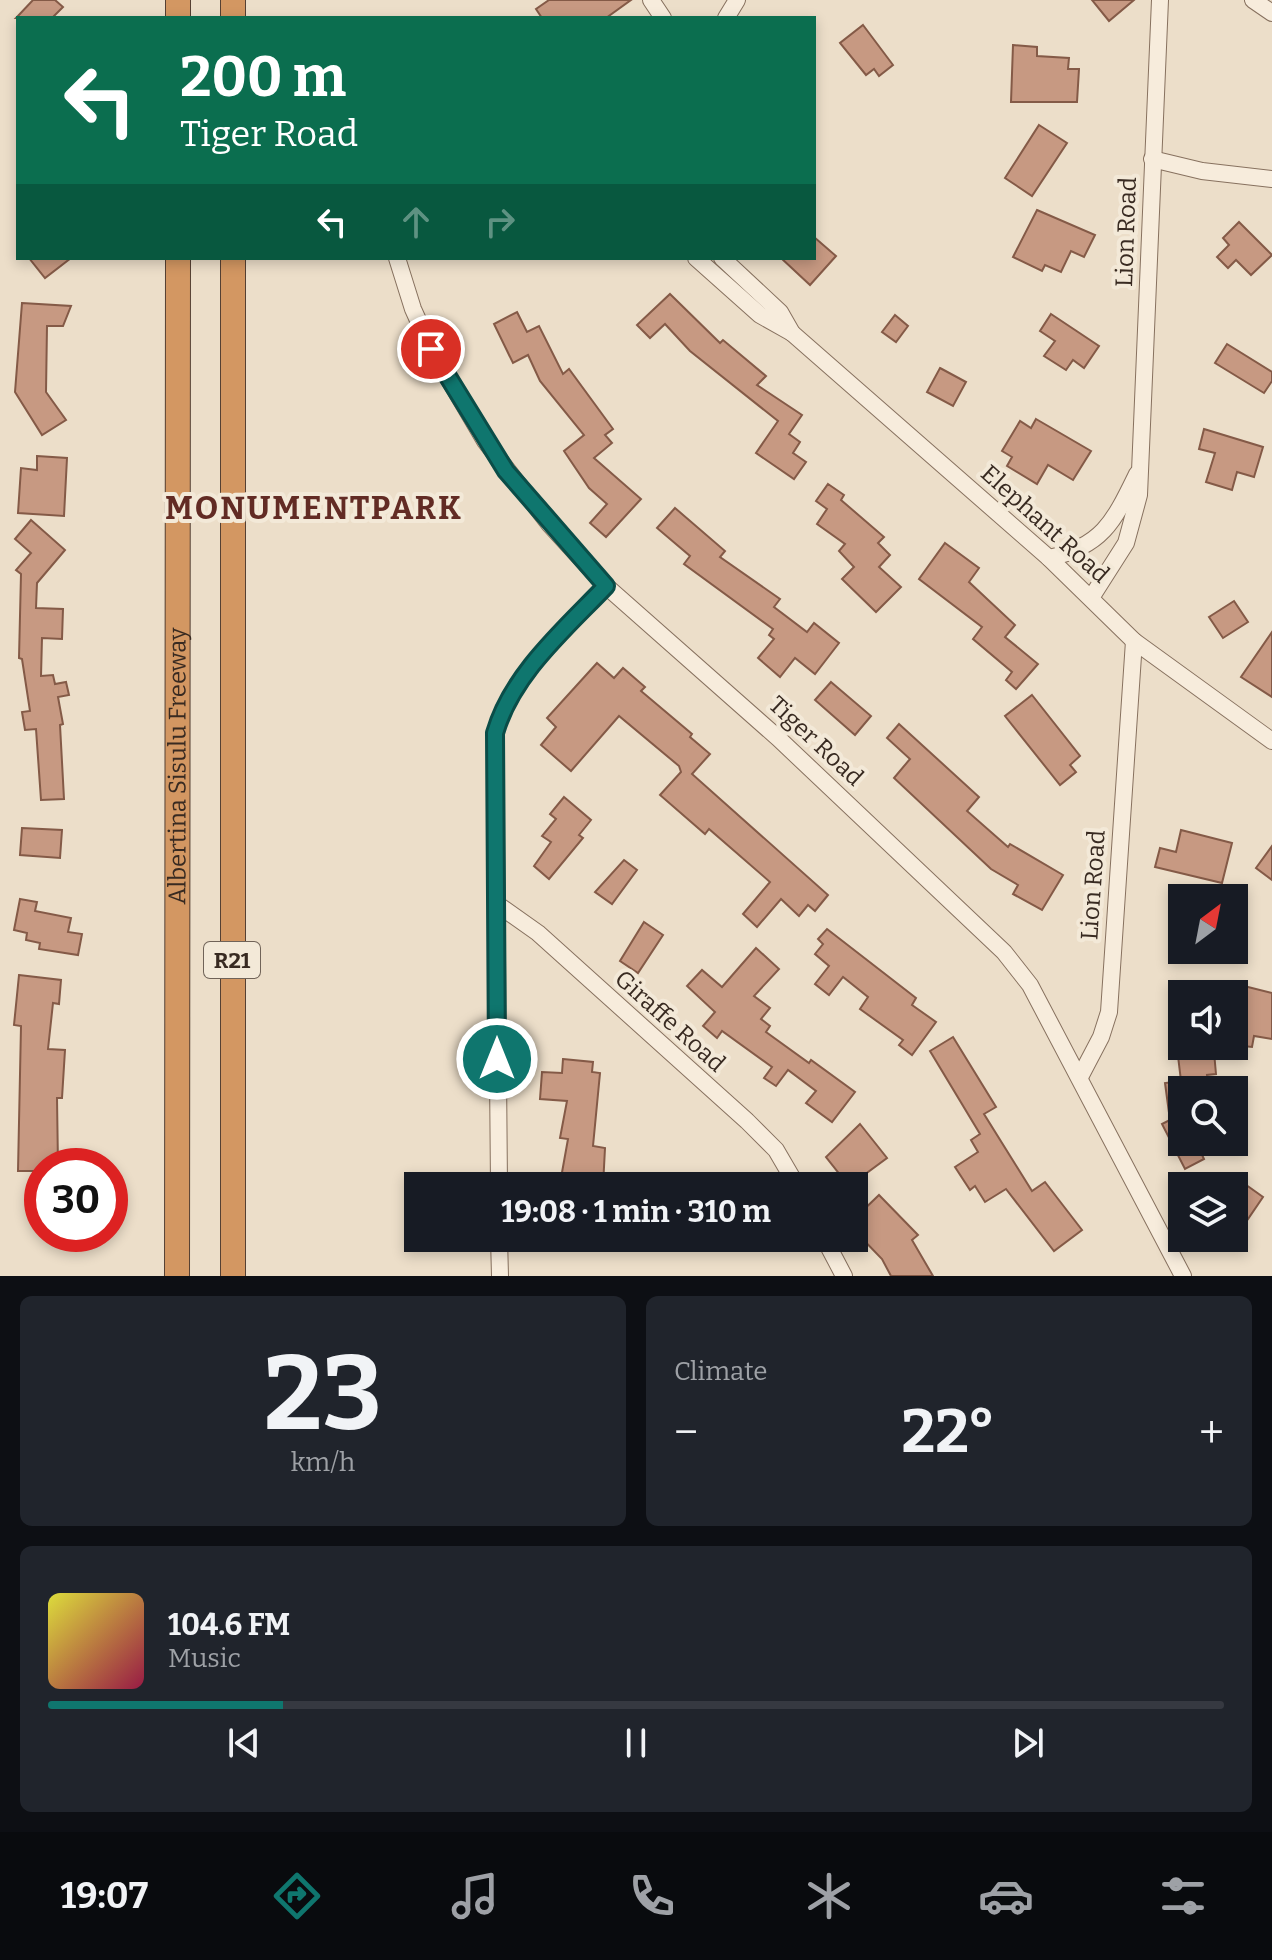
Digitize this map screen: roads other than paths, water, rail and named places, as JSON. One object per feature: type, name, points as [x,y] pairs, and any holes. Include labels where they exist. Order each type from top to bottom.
[{"type":"highway","name":"Albertina Sisulu Freeway","points":[[177,1276],[175,646],[178,260]]},
{"type":"highway","name":"R21","points":[[233,260],[233,1276]]},
{"type":"street","name":"Lion Road","points":[[1091,598],[1106,581],[1131,531],[1139,495],[1160,0]]},
{"type":"street","points":[[1253,0],[1272,13]]},
{"type":"street","points":[[1152,159],[1202,171],[1272,179]]},
{"type":"street","name":"Tiger Road","points":[[398,260],[413,309],[431,349],[485,441],[550,525],[606,586],[778,738],[1004,952],[1039,998],[1183,1276]]},
{"type":"street","name":"Elephant Road","points":[[699,260],[747,292]]},
{"type":"street","name":"Elephant Road","points":[[723,260],[774,325],[792,333],[1049,558],[1134,641],[1272,741]]},
{"type":"street","name":"Lion Road","points":[[1049,558],[1076,552],[1106,529],[1141,466]]},
{"type":"street","points":[[499,1172],[495,733],[501,714],[522,679],[606,586]]},
{"type":"street","name":"Lion Road","points":[[1080,1077],[1101,1037],[1109,1012],[1134,641]]},
{"type":"street","name":"Giraffe Road","points":[[497,904],[538,933],[747,1121],[776,1150],[789,1172]]},
{"type":"street","points":[[499,1252],[500,1276]]},
{"type":"street","points":[[831,1252],[844,1276]]},
{"type":"district","name":"MONUMENTPARK","points":[[314,508]]}]
